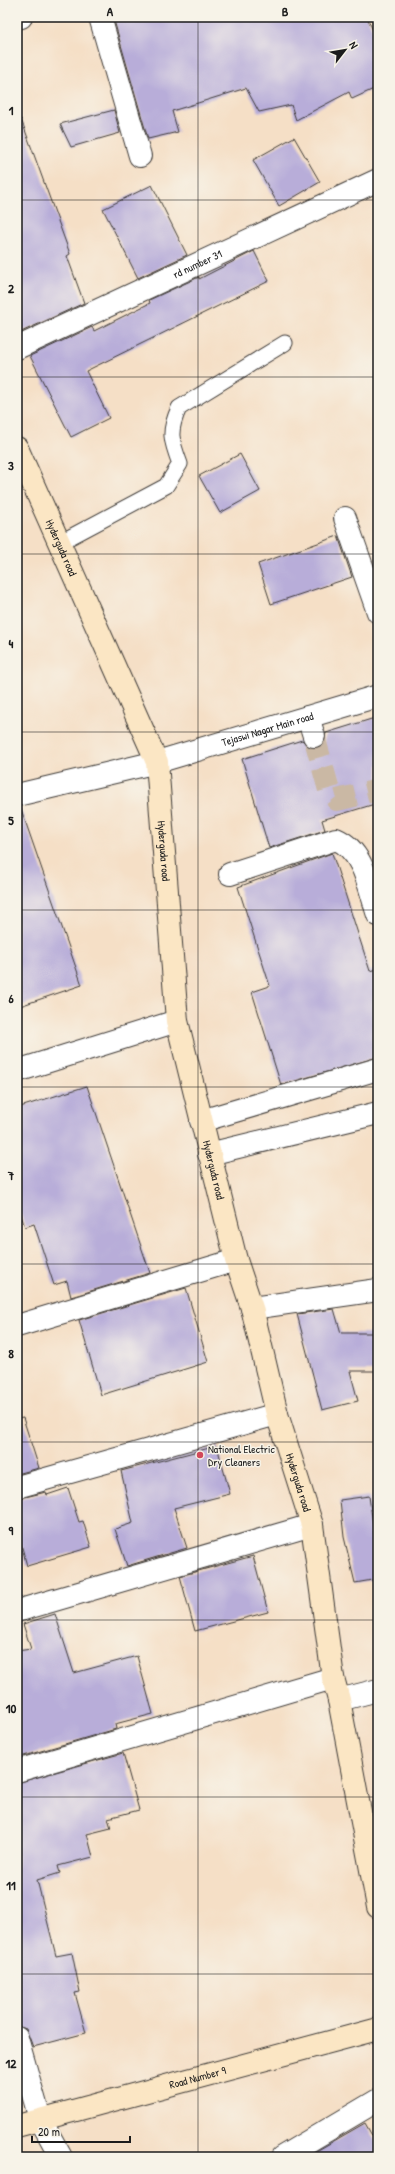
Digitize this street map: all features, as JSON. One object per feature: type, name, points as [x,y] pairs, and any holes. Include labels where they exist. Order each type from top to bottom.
[{"type":"street","points":[[17,18],[21,17]]},
{"type":"street","points":[[100,17],[140,156]]},
{"type":"street","name":"rd number 31","points":[[17,348],[378,180]]},
{"type":"street","name":"Hyderguda road","points":[[17,448],[158,762],[177,1021],[236,1260],[252,1308],[277,1414],[312,1525],[333,1678],[339,1700],[378,1907]]},
{"type":"street","points":[[345,518],[378,612]]},
{"type":"street","name":"Tejaswi Nagar Main road","points":[[17,795],[311,727],[378,696]]},
{"type":"street","points":[[230,874],[336,839],[353,850],[361,863],[378,914]]},
{"type":"street","points":[[17,1072],[177,1021]]},
{"type":"street","points":[[201,1121],[378,1070]]},
{"type":"street","points":[[209,1154],[378,1113]]},
{"type":"street","points":[[17,1326],[236,1260]]},
{"type":"street","points":[[252,1308],[378,1290]]},
{"type":"street","points":[[17,1487],[277,1414]]},
{"type":"street","points":[[17,1610],[312,1525]]},
{"type":"street","points":[[17,1771],[333,1678]]},
{"type":"street","points":[[339,1700],[378,1690]]},
{"type":"street","name":"Road Number 9","points":[[17,2126],[378,2029]]},
{"type":"street","points":[[17,2038],[40,2119],[61,2157]]},
{"type":"street","points":[[282,2157],[378,2100]]},
{"type":"lane","points":[[60,543],[166,486],[180,464],[174,449],[171,425],[179,408],[285,343]]},
{"type":"building","points":[[113,17],[367,17],[378,42],[378,87],[352,99],[349,92],[296,120],[291,105],[259,112],[246,88],[172,111],[178,132],[148,139]]},
{"type":"building","points":[[114,110],[120,133],[71,147],[60,124]]},
{"type":"building","points":[[21,119],[70,254],[67,256],[84,303],[19,333],[17,329],[17,120]]},
{"type":"building","points":[[294,137],[320,182],[279,206],[253,160]]},
{"type":"building","points":[[152,185],[187,255],[138,278],[103,209]]},
{"type":"building","points":[[254,251],[269,281],[86,371],[109,418],[71,437],[30,356],[92,327],[94,331],[150,303],[149,300],[199,277],[199,279]]},
{"type":"building","points":[[240,454],[260,491],[220,513],[199,476]]},
{"type":"building","points":[[338,536],[352,577],[271,604],[258,564]]},
{"type":"building","points":[[378,717],[378,803],[322,820],[325,830],[269,848],[242,759],[302,740],[311,748],[317,748],[323,744],[326,733]]},
{"type":"building","points":[[21,809],[82,985],[17,1007],[17,810]]},
{"type":"building","points":[[332,853],[370,971],[378,969],[378,1057],[281,1085],[252,992],[270,986],[238,887]]},
{"type":"building","points":[[87,1086],[150,1273],[71,1297],[67,1281],[54,1285],[34,1224],[25,1227],[17,1203],[17,1108]]},
{"type":"building","points":[[186,1288],[208,1362],[101,1395],[79,1320]]},
{"type":"building","points":[[334,1309],[341,1333],[378,1333],[378,1371],[350,1371],[358,1401],[322,1410],[297,1314]]},
{"type":"building","points":[[23,1418],[39,1468],[17,1474],[17,1419]]},
{"type":"building","points":[[217,1446],[230,1494],[174,1508],[187,1548],[127,1566],[115,1529],[133,1523],[121,1471]]},
{"type":"building","points":[[68,1488],[79,1522],[83,1521],[91,1547],[27,1566],[17,1529],[17,1499],[46,1492],[47,1495]]},
{"type":"building","points":[[369,1496],[375,1539],[378,1538],[378,1579],[355,1583],[344,1537],[340,1500]]},
{"type":"building","points":[[253,1556],[268,1612],[195,1631],[180,1576]]},
{"type":"building","points":[[55,1614],[74,1673],[137,1656],[153,1714],[115,1724],[116,1729],[17,1758],[17,1651],[31,1649],[23,1624]]},
{"type":"building","points":[[123,1753],[139,1810],[108,1818],[111,1828],[87,1834],[93,1857],[58,1866],[60,1873],[37,1880],[56,1956],[72,1953],[80,1992],[75,1993],[86,2033],[33,2047],[26,2029],[17,2026],[17,1783]]},
{"type":"building","points":[[365,2123],[378,2146],[378,2157],[306,2157]]},
{"type":"tunnel","points":[[314,736],[329,790],[337,800],[378,790]]},
{"type":"place","name":"National Electric Dry Cleaners","points":[[200,1455]]}]
